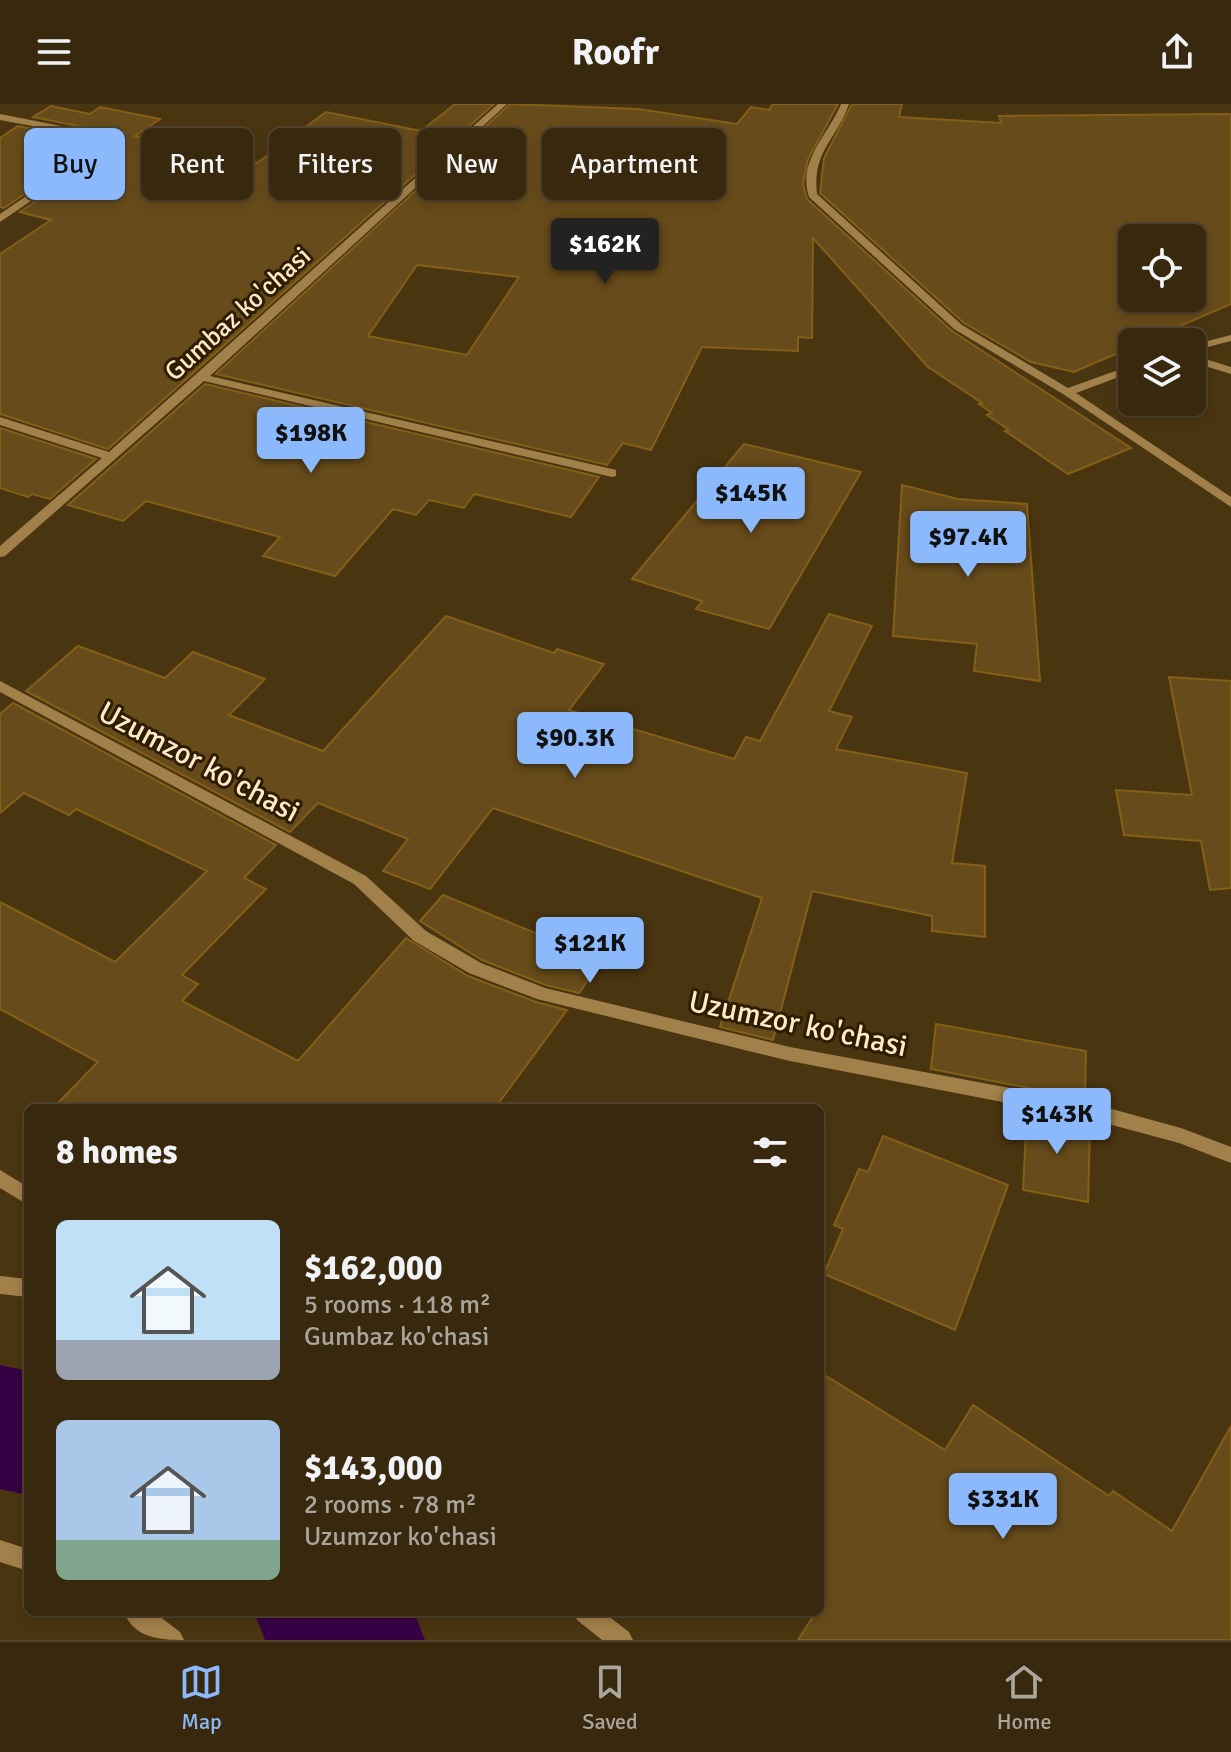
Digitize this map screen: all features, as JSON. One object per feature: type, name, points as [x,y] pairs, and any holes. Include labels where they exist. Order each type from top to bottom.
[{"type":"street","name":"Gumbaz ko'chasi","points":[[0,553],[202,377],[503,104]]},
{"type":"street","points":[[845,104],[840,121],[813,156],[808,173],[812,195],[958,327],[1067,392],[1231,503]]},
{"type":"street","points":[[0,117],[110,141],[105,148],[0,219]]},
{"type":"street","points":[[1206,344],[1231,338]]},
{"type":"street","points":[[1206,363],[1231,371]]},
{"type":"street","points":[[1067,392],[1118,373]]},
{"type":"street","points":[[202,377],[612,473]]},
{"type":"street","points":[[0,421],[112,457]]},
{"type":"street","name":"Uzumzor ko'chasi","points":[[0,686],[360,880],[420,936],[475,968],[543,994],[790,1054],[1090,1111],[1181,1136],[1231,1155]]},
{"type":"street","points":[[0,1178],[24,1194]]},
{"type":"street","points":[[0,1285],[24,1288]]},
{"type":"street","points":[[0,1551],[24,1559]]},
{"type":"street","points":[[140,1616],[172,1640]]},
{"type":"street","points":[[590,1616],[621,1640]]},
{"type":"building","points":[[455,104],[494,104],[467,128],[425,128]]},
{"type":"building","points":[[510,104],[638,109],[737,124],[751,107],[769,110],[773,104],[838,104],[808,159],[803,184],[807,199],[952,331],[1131,448],[1068,474],[1005,431],[1009,430],[987,415],[992,413],[979,404],[982,403],[928,367],[813,238],[812,338],[798,337],[798,351],[702,347],[651,450],[623,443],[607,465],[216,374],[417,189],[417,200],[526,200],[526,128],[484,128]],"holes":[[[417,265],[519,277],[467,355],[368,336]]]},
{"type":"building","points":[[852,104],[902,104],[899,117],[1001,123],[999,116],[1231,114],[1231,304],[1175,328],[1118,328],[1118,353],[1074,372],[1031,362],[964,323],[820,193],[824,158]]},
{"type":"building","points":[[51,106],[90,114],[100,107],[160,119],[147,128],[141,128],[135,136],[141,137],[141,200],[253,200],[253,162],[257,163],[269,154],[269,200],[387,200],[108,449],[0,414],[0,254],[51,220],[20,212],[38,200],[125,200],[125,128],[88,128],[33,117]]},
{"type":"building","points":[[326,112],[417,130],[417,173],[401,187],[401,128],[304,128]]},
{"type":"building","points":[[18,126],[28,128],[24,128],[24,194],[4,208],[0,207],[0,138]]},
{"type":"building","points":[[205,384],[599,477],[571,517],[474,494],[464,508],[429,500],[416,515],[393,509],[335,576],[263,556],[280,537],[146,501],[123,521],[68,505]]},
{"type":"building","points":[[0,428],[96,459],[50,499],[32,494],[28,497],[0,488]]},
{"type":"building","points":[[744,444],[861,472],[769,629],[696,609],[702,601],[632,579]]},
{"type":"building","points":[[902,485],[958,499],[1027,504],[1040,681],[974,671],[977,644],[893,636]]},
{"type":"building","points":[[829,614],[872,626],[829,711],[852,717],[836,749],[967,773],[952,863],[985,866],[985,937],[932,931],[932,916],[812,891],[773,1040],[720,1027],[762,898],[493,808],[430,889],[383,871],[408,839],[318,803],[290,832],[26,691],[78,646],[165,678],[193,652],[265,679],[229,715],[323,751],[446,616],[554,653],[557,649],[604,664],[569,710],[734,759],[746,737],[760,741]]},
{"type":"building","points":[[1169,677],[1231,681],[1231,888],[1210,890],[1201,841],[1124,835],[1116,790],[1192,795]]},
{"type":"building","points":[[13,703],[276,845],[244,878],[266,889],[182,975],[198,984],[182,1001],[298,1061],[406,938],[468,976],[536,1002],[567,1010],[498,1104],[57,1104],[98,1062],[0,1009],[0,902],[115,962],[207,871],[76,809],[69,815],[24,793],[0,813],[0,714]]},
{"type":"building","points":[[443,895],[601,960],[579,993],[546,985],[482,960],[420,921]]},
{"type":"building","points":[[936,1024],[1086,1051],[1085,1099],[931,1069]]},
{"type":"building","points":[[1027,1110],[1084,1121],[1084,1124],[1090,1125],[1088,1202],[1023,1190]]},
{"type":"building","points":[[883,1136],[1008,1185],[955,1330],[824,1274],[843,1229],[834,1225],[859,1169],[868,1172]]},
{"type":"building","points":[[824,1374],[945,1450],[973,1405],[1109,1496],[1113,1491],[1172,1531],[1231,1426],[1231,1640],[798,1640],[813,1616],[824,1616]]},
{"type":"waterway","points":[[0,1427],[24,1432]]},
{"type":"waterway","points":[[327,1616],[356,1640]]}]
